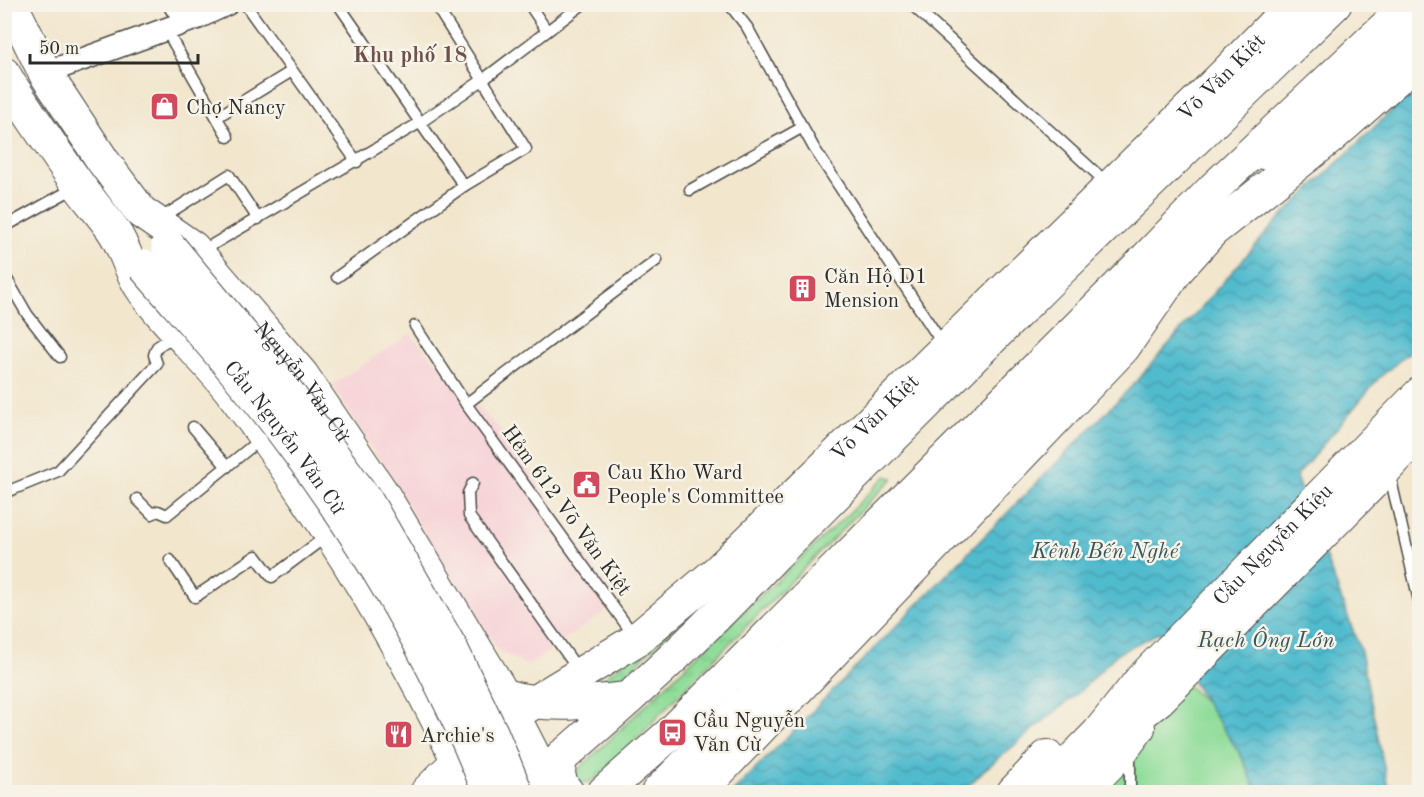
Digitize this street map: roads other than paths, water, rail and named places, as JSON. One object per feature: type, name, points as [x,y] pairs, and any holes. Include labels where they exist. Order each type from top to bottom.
[{"type":"main road","name":"Nguyễn Văn Cừ","points":[[11,4],[45,73],[103,161],[166,233],[302,375],[382,493],[468,637],[516,704],[549,781]]},
{"type":"main road","name":"Võ Văn Kiệt","points":[[428,792],[516,704],[581,674],[636,640],[717,572],[1227,73],[1293,4]]},
{"type":"main road","name":"Võ Văn Kiệt","points":[[549,781],[629,698],[732,600],[1133,198],[1335,4]]},
{"type":"main road","points":[[604,792],[672,732],[1142,263],[1214,188],[1410,4]]},
{"type":"main road","points":[[1214,188],[1332,108],[1419,29]]},
{"type":"main road","points":[[699,792],[1123,348],[1178,270],[1212,231],[1331,137],[1419,58]]},
{"type":"main road","points":[[7,83],[78,185],[115,231],[140,286],[178,333],[236,397],[331,533],[367,591],[439,720],[472,792]]},
{"type":"main road","name":"Cầu Nguyễn Văn Cừ","points":[[115,231],[276,422],[349,523],[425,654],[489,792]]},
{"type":"main road","name":"Cầu Nguyễn Văn Cừ","points":[[166,233],[269,367],[367,502],[452,650],[492,734],[516,792]]},
{"type":"main road","points":[[1120,318],[1142,263]]},
{"type":"main road","points":[[658,792],[880,570],[1032,406],[1120,318],[1178,270]]},
{"type":"main road","points":[[1373,469],[1419,393]]},
{"type":"main road","points":[[1373,469],[1419,433]]},
{"type":"main road","name":"Cầu Nguyễn Kiệu","points":[[1160,679],[1373,469]]},
{"type":"main road","points":[[410,669],[424,670],[448,662],[463,647],[468,637]]},
{"type":"main road","points":[[1013,792],[1086,716],[1107,700],[1160,679]]},
{"type":"main road","points":[[1083,792],[1124,762],[1160,679]]},
{"type":"main road","points":[[1040,792],[1097,734],[1160,679]]},
{"type":"main road","points":[[1055,792],[1104,742],[1160,679]]},
{"type":"main road","points":[[516,704],[569,704],[629,698]]},
{"type":"street","points":[[45,73],[166,30],[227,4]]},
{"type":"street","points":[[176,5],[197,18]]},
{"type":"lane","points":[[245,4],[357,162]]},
{"type":"lane","points":[[338,4],[464,186]]},
{"type":"lane","points":[[337,277],[464,186],[526,149],[435,4]]},
{"type":"lane","points":[[529,4],[547,31]]},
{"type":"lane","points":[[166,233],[258,219],[421,122],[484,79],[583,4]]},
{"type":"lane","points":[[729,4],[747,27],[802,127],[946,348]]},
{"type":"lane","points":[[910,4],[1111,187]]},
{"type":"lane","points":[[166,30],[228,137]]},
{"type":"lane","points":[[218,117],[292,71]]},
{"type":"lane","points":[[690,190],[802,127]]},
{"type":"lane","points":[[166,233],[228,175],[258,219]]},
{"type":"lane","points":[[4,227],[78,185]]},
{"type":"lane","points":[[466,404],[657,260]]},
{"type":"lane","points":[[4,274],[27,314],[60,357]]},
{"type":"lane","name":"Hẻm 612 Võ Văn Kiệt","points":[[415,326],[466,404],[636,640]]},
{"type":"lane","points":[[4,493],[58,471],[157,364],[154,355],[157,346],[178,333]]},
{"type":"lane","points":[[193,427],[227,467]]},
{"type":"lane","points":[[137,499],[152,514],[158,511],[167,515],[265,436]]},
{"type":"lane","points":[[1373,469],[1393,489],[1415,559],[1419,605]]},
{"type":"lane","points":[[473,483],[468,494],[468,516],[581,674]]},
{"type":"lane","points":[[170,560],[195,597],[256,556],[272,577],[331,533]]},
{"type":"lane","points":[[1124,762],[1130,792]]},
{"type":"water","name":"Kênh Bến Nghé","points":[[1419,84],[1419,344],[1379,378],[1296,477],[1361,652],[1389,792],[1257,792],[1242,757],[1160,632],[1117,654],[1078,693],[983,771],[963,792],[733,792],[1131,387],[1276,222]]},
{"type":"place","name":"Chợ Nancy","points":[[165,107]]},
{"type":"place","name":"Căn Hộ D1 Mension","points":[[803,288]]},
{"type":"place","name":"Cau Kho Ward People's Committee","points":[[586,484]]},
{"type":"place","name":"Cầu Nguyễn Văn Cừ","points":[[672,732]]},
{"type":"place","name":"Archie's","points":[[399,735]]},
{"type":"district","name":"Khu phố 18","points":[[410,54]]},
{"type":"water label","name":"Rạch Ông Lớn","points":[[1266,639]]}]
